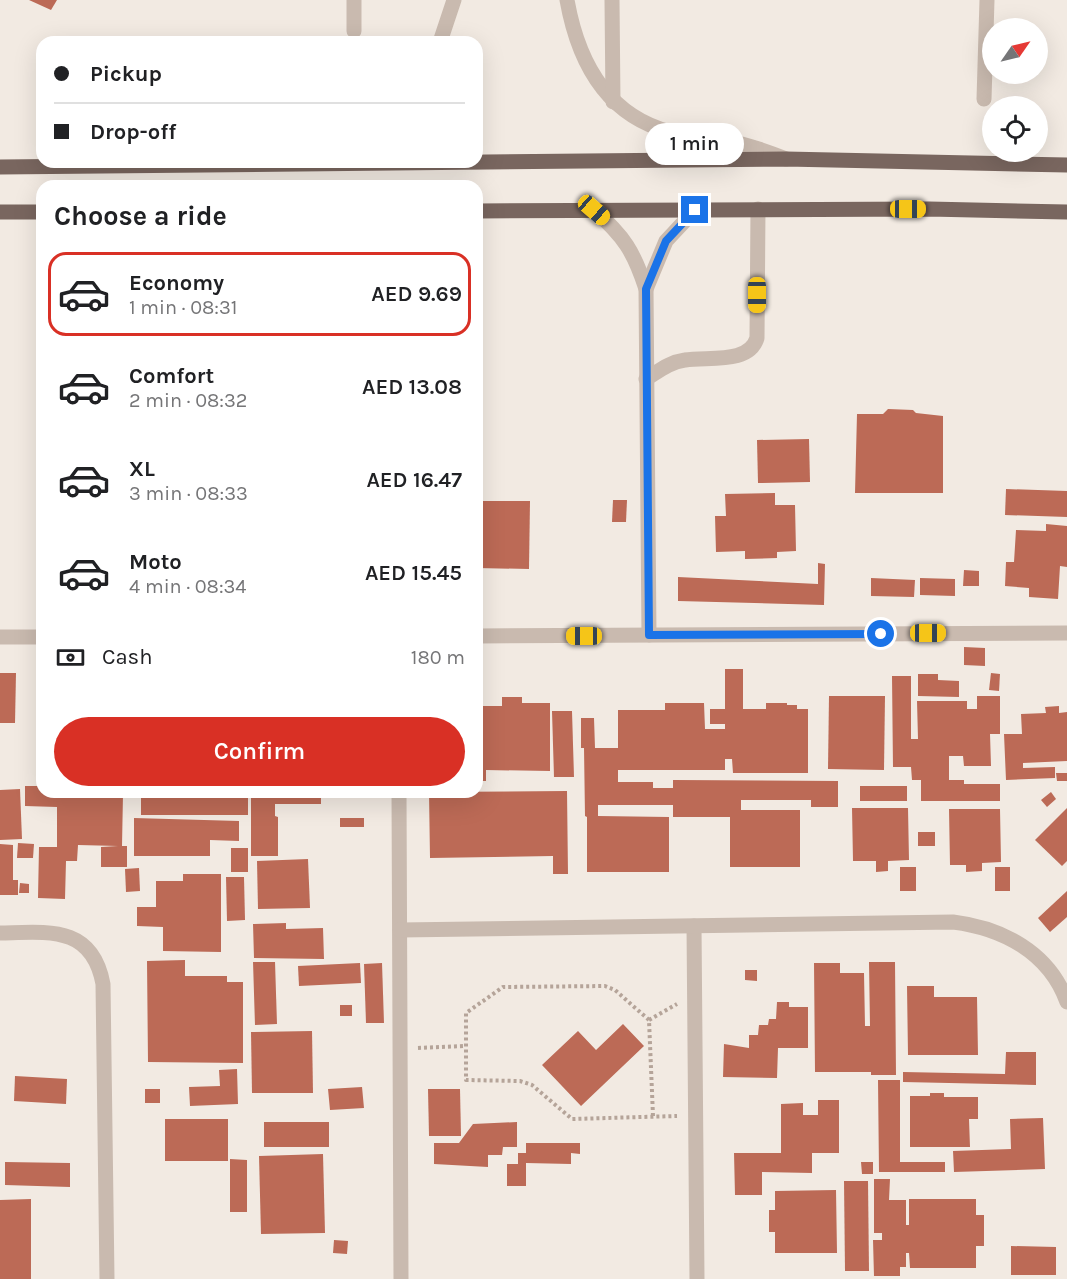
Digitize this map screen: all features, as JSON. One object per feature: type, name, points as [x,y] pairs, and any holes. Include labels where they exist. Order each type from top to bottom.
[{"type":"main road","points":[[483,162],[786,159],[1067,165]]},
{"type":"main road","points":[[0,168],[36,167]]},
{"type":"main road","points":[[483,211],[1063,210]]},
{"type":"main road","points":[[0,212],[36,212]]},
{"type":"street","points":[[354,0],[354,31]]},
{"type":"street","points":[[442,36],[454,0]]},
{"type":"street","points":[[567,0],[582,55],[600,88],[630,115],[657,128],[727,140],[786,159]]},
{"type":"street","points":[[612,0],[613,102]]},
{"type":"street","points":[[984,96],[987,0]]},
{"type":"street","points":[[646,379],[678,362],[741,355],[752,349],[757,338],[758,209]]},
{"type":"street","points":[[594,210],[617,230],[630,247],[646,289],[649,635]]},
{"type":"street","points":[[646,289],[666,241],[695,210]]},
{"type":"street","points":[[483,636],[1067,633]]},
{"type":"street","points":[[0,637],[36,637]]},
{"type":"street","points":[[399,798],[401,1279]]},
{"type":"street","points":[[400,930],[952,922],[976,925],[1018,942],[1037,957],[1052,975],[1067,1002]]},
{"type":"street","points":[[694,926],[697,1279]]},
{"type":"street","points":[[0,933],[63,933],[86,947],[101,970],[104,984],[107,1279]]},
{"type":"path","points":[[652,1116],[649,1020],[615,990],[605,986],[503,987],[466,1013],[466,1080],[520,1081],[531,1084],[572,1119],[696,1115]]},
{"type":"path","points":[[649,1020],[695,994]]},
{"type":"path","points":[[399,1048],[465,1046]]},
{"type":"building","points":[[29,0],[57,0],[51,10]]},
{"type":"building","points":[[888,409],[913,410],[916,413],[943,416],[943,493],[855,493],[857,414],[883,414]]},
{"type":"building","points":[[809,439],[810,482],[758,483],[757,440]]},
{"type":"building","points":[[1006,489],[1067,491],[1067,517],[1005,515]]},
{"type":"building","points":[[775,493],[775,505],[795,505],[796,551],[777,552],[777,558],[745,559],[745,551],[716,552],[715,516],[726,516],[725,494]]},
{"type":"building","points":[[613,500],[627,500],[626,522],[612,522]]},
{"type":"building","points":[[483,501],[530,501],[529,569],[483,568]]},
{"type":"building","points":[[1046,524],[1067,526],[1067,567],[1060,566],[1058,599],[1029,597],[1029,588],[1005,586],[1006,562],[1014,562],[1016,530],[1046,531]]},
{"type":"building","points":[[818,563],[825,564],[824,605],[678,601],[678,577],[818,584]]},
{"type":"building","points":[[964,570],[979,571],[979,586],[963,586]]},
{"type":"building","points":[[871,578],[915,580],[914,597],[871,596]]},
{"type":"building","points":[[920,578],[955,579],[955,596],[920,595]]},
{"type":"building","points":[[964,647],[985,648],[985,666],[964,665]]},
{"type":"building","points":[[725,669],[743,669],[743,709],[766,709],[766,703],[787,703],[787,705],[797,705],[797,709],[808,709],[808,773],[733,773],[732,759],[725,759],[725,770],[618,770],[618,782],[653,782],[653,788],[673,788],[673,780],[838,781],[838,807],[811,807],[811,800],[741,800],[741,810],[800,810],[800,867],[730,867],[730,817],[673,817],[673,805],[598,805],[598,816],[669,817],[669,872],[587,872],[587,817],[585,816],[581,718],[594,718],[595,748],[618,748],[618,710],[665,710],[665,703],[704,703],[705,729],[725,729],[725,724],[710,724],[710,709],[725,709]]},
{"type":"building","points":[[0,673],[16,673],[15,723],[0,723]]},
{"type":"building","points":[[991,673],[1000,674],[999,691],[989,690]]},
{"type":"building","points":[[918,674],[938,674],[938,680],[959,681],[959,697],[918,696]]},
{"type":"building","points":[[892,676],[911,676],[911,739],[918,739],[917,701],[967,701],[967,709],[977,709],[977,696],[1000,696],[1000,734],[990,734],[991,766],[964,766],[963,756],[949,756],[949,780],[964,780],[964,784],[1000,784],[1000,801],[921,801],[921,780],[912,780],[911,767],[893,767]]},
{"type":"building","points":[[829,696],[885,696],[884,770],[828,769]]},
{"type":"building","points":[[502,697],[522,697],[522,703],[550,703],[550,771],[486,770],[486,781],[483,781],[483,706],[502,706]]},
{"type":"building","points":[[1059,706],[1059,713],[1067,712],[1067,761],[1023,763],[1023,768],[1055,767],[1055,778],[1006,780],[1004,734],[1022,734],[1021,714],[1046,713],[1045,707]]},
{"type":"building","points":[[552,711],[572,711],[574,777],[554,777]]},
{"type":"building","points":[[1056,773],[1067,773],[1067,781],[1057,781]]},
{"type":"building","points":[[25,786],[36,786],[36,798],[123,798],[122,846],[127,846],[127,867],[101,867],[101,847],[118,846],[78,845],[77,861],[66,861],[65,899],[38,898],[39,847],[57,847],[57,807],[25,806]]},
{"type":"building","points":[[860,786],[907,786],[907,801],[860,801]]},
{"type":"building","points":[[20,789],[22,839],[0,840],[0,790]]},
{"type":"building","points":[[567,791],[568,874],[553,874],[553,856],[430,858],[429,798],[483,798],[483,792]]},
{"type":"building","points":[[1051,792],[1056,799],[1047,807],[1041,800]]},
{"type":"building","points":[[141,798],[248,798],[248,815],[141,815]]},
{"type":"building","points":[[251,798],[321,798],[321,804],[275,804],[275,816],[278,817],[278,856],[251,856]]},
{"type":"building","points":[[852,808],[908,808],[909,860],[888,861],[888,871],[876,872],[876,861],[853,861]]},
{"type":"building","points":[[1067,808],[1067,861],[1062,866],[1035,840]]},
{"type":"building","points":[[949,809],[1000,809],[1001,862],[982,863],[982,871],[966,872],[966,865],[950,865]]},
{"type":"building","points":[[134,818],[239,821],[239,841],[210,840],[210,856],[134,856]]},
{"type":"building","points":[[340,818],[364,818],[364,827],[340,827]]},
{"type":"building","points":[[918,832],[935,832],[935,846],[918,846]]},
{"type":"building","points":[[18,843],[34,844],[33,858],[17,858]]},
{"type":"building","points":[[0,844],[13,845],[13,880],[18,880],[18,895],[0,895]]},
{"type":"building","points":[[231,848],[248,848],[248,872],[231,872]]},
{"type":"building","points":[[308,859],[310,908],[258,909],[257,861]]},
{"type":"building","points":[[900,867],[916,867],[916,891],[900,891]]},
{"type":"building","points":[[995,867],[1010,867],[1010,891],[995,891]]},
{"type":"building","points":[[139,868],[140,891],[126,892],[125,869]]},
{"type":"building","points":[[183,874],[221,874],[221,952],[163,951],[163,927],[137,926],[137,907],[156,907],[156,881],[183,881]]},
{"type":"building","points":[[226,877],[244,877],[245,920],[227,921]]},
{"type":"building","points":[[20,883],[29,884],[29,893],[19,893]]},
{"type":"building","points":[[1067,891],[1067,917],[1050,932],[1038,918]]},
{"type":"building","points":[[286,923],[286,929],[323,928],[324,959],[254,958],[253,924]]},
{"type":"building","points":[[185,960],[185,976],[227,976],[227,982],[243,982],[243,1063],[148,1062],[147,961]]},
{"type":"building","points":[[253,962],[275,962],[277,1024],[255,1025]]},
{"type":"building","points":[[869,962],[895,962],[896,1075],[871,1075],[871,1072],[815,1072],[814,963],[840,963],[840,973],[864,973],[865,1026],[870,1026]]},
{"type":"building","points":[[360,963],[361,983],[299,986],[298,966]]},
{"type":"building","points":[[382,963],[384,1023],[366,1023],[364,964]]},
{"type":"building","points":[[745,970],[757,970],[757,981],[745,980]]},
{"type":"building","points":[[907,986],[934,986],[934,997],[977,997],[978,1055],[908,1055]]},
{"type":"building","points":[[777,1002],[789,1002],[789,1007],[808,1007],[808,1048],[778,1048],[777,1078],[723,1077],[724,1044],[749,1048],[749,1035],[758,1035],[759,1025],[768,1025],[769,1019],[776,1019]]},
{"type":"building","points":[[340,1005],[352,1005],[352,1016],[340,1016]]},
{"type":"building","points":[[623,1024],[644,1046],[581,1106],[542,1065],[578,1031],[596,1050]]},
{"type":"building","points":[[312,1031],[313,1093],[252,1093],[251,1032]]},
{"type":"building","points":[[1006,1052],[1036,1052],[1036,1085],[903,1082],[903,1072],[1005,1074]]},
{"type":"building","points":[[237,1069],[238,1104],[190,1106],[189,1087],[220,1086],[219,1070]]},
{"type":"building","points":[[15,1076],[67,1079],[66,1104],[14,1101]]},
{"type":"building","points":[[878,1080],[900,1080],[900,1162],[945,1162],[945,1172],[879,1172]]},
{"type":"building","points":[[362,1087],[364,1108],[330,1110],[328,1089]]},
{"type":"building","points":[[145,1089],[160,1089],[160,1103],[145,1103]]},
{"type":"building","points":[[428,1089],[460,1089],[461,1136],[429,1136]]},
{"type":"building","points":[[930,1093],[944,1093],[944,1097],[978,1097],[978,1119],[969,1119],[970,1147],[910,1147],[910,1096],[930,1096]]},
{"type":"building","points":[[818,1100],[839,1100],[839,1153],[812,1153],[812,1173],[762,1172],[762,1195],[735,1195],[734,1153],[781,1153],[781,1104],[803,1103],[803,1115],[818,1115]]},
{"type":"building","points":[[1043,1118],[1045,1169],[954,1172],[953,1151],[1011,1149],[1010,1119]]},
{"type":"building","points":[[165,1119],[228,1119],[228,1161],[165,1161]]},
{"type":"building","points":[[264,1122],[329,1122],[329,1147],[264,1147]]},
{"type":"building","points":[[517,1122],[517,1147],[503,1147],[502,1155],[488,1155],[488,1167],[434,1164],[434,1143],[459,1143],[473,1124]]},
{"type":"building","points":[[526,1143],[580,1143],[580,1154],[571,1153],[571,1164],[526,1163],[526,1186],[507,1186],[507,1164],[518,1164],[518,1153],[526,1153]]},
{"type":"building","points":[[323,1154],[325,1233],[261,1234],[259,1156]]},
{"type":"building","points":[[230,1159],[247,1160],[247,1212],[230,1212]]},
{"type":"building","points":[[5,1162],[70,1163],[70,1187],[5,1185]]},
{"type":"building","points":[[861,1162],[873,1162],[873,1174],[862,1174]]},
{"type":"building","points":[[874,1179],[890,1179],[889,1200],[906,1200],[906,1225],[909,1225],[909,1199],[976,1199],[976,1215],[984,1215],[984,1246],[976,1246],[976,1268],[910,1268],[909,1253],[906,1253],[906,1267],[900,1267],[900,1276],[874,1276],[873,1240],[882,1240],[882,1233],[874,1233]]},
{"type":"building","points":[[844,1181],[868,1181],[869,1271],[845,1271]]},
{"type":"building","points":[[836,1190],[837,1253],[775,1253],[775,1232],[769,1232],[769,1210],[775,1210],[775,1191]]},
{"type":"building","points":[[31,1199],[31,1279],[0,1279],[0,1200]]},
{"type":"building","points":[[334,1240],[348,1241],[347,1254],[333,1253]]},
{"type":"building","points":[[1011,1246],[1056,1247],[1056,1275],[1011,1275]]},
{"type":"route","points":[[695,210],[666,241],[657,257],[646,289],[649,635],[881,634]]}]
